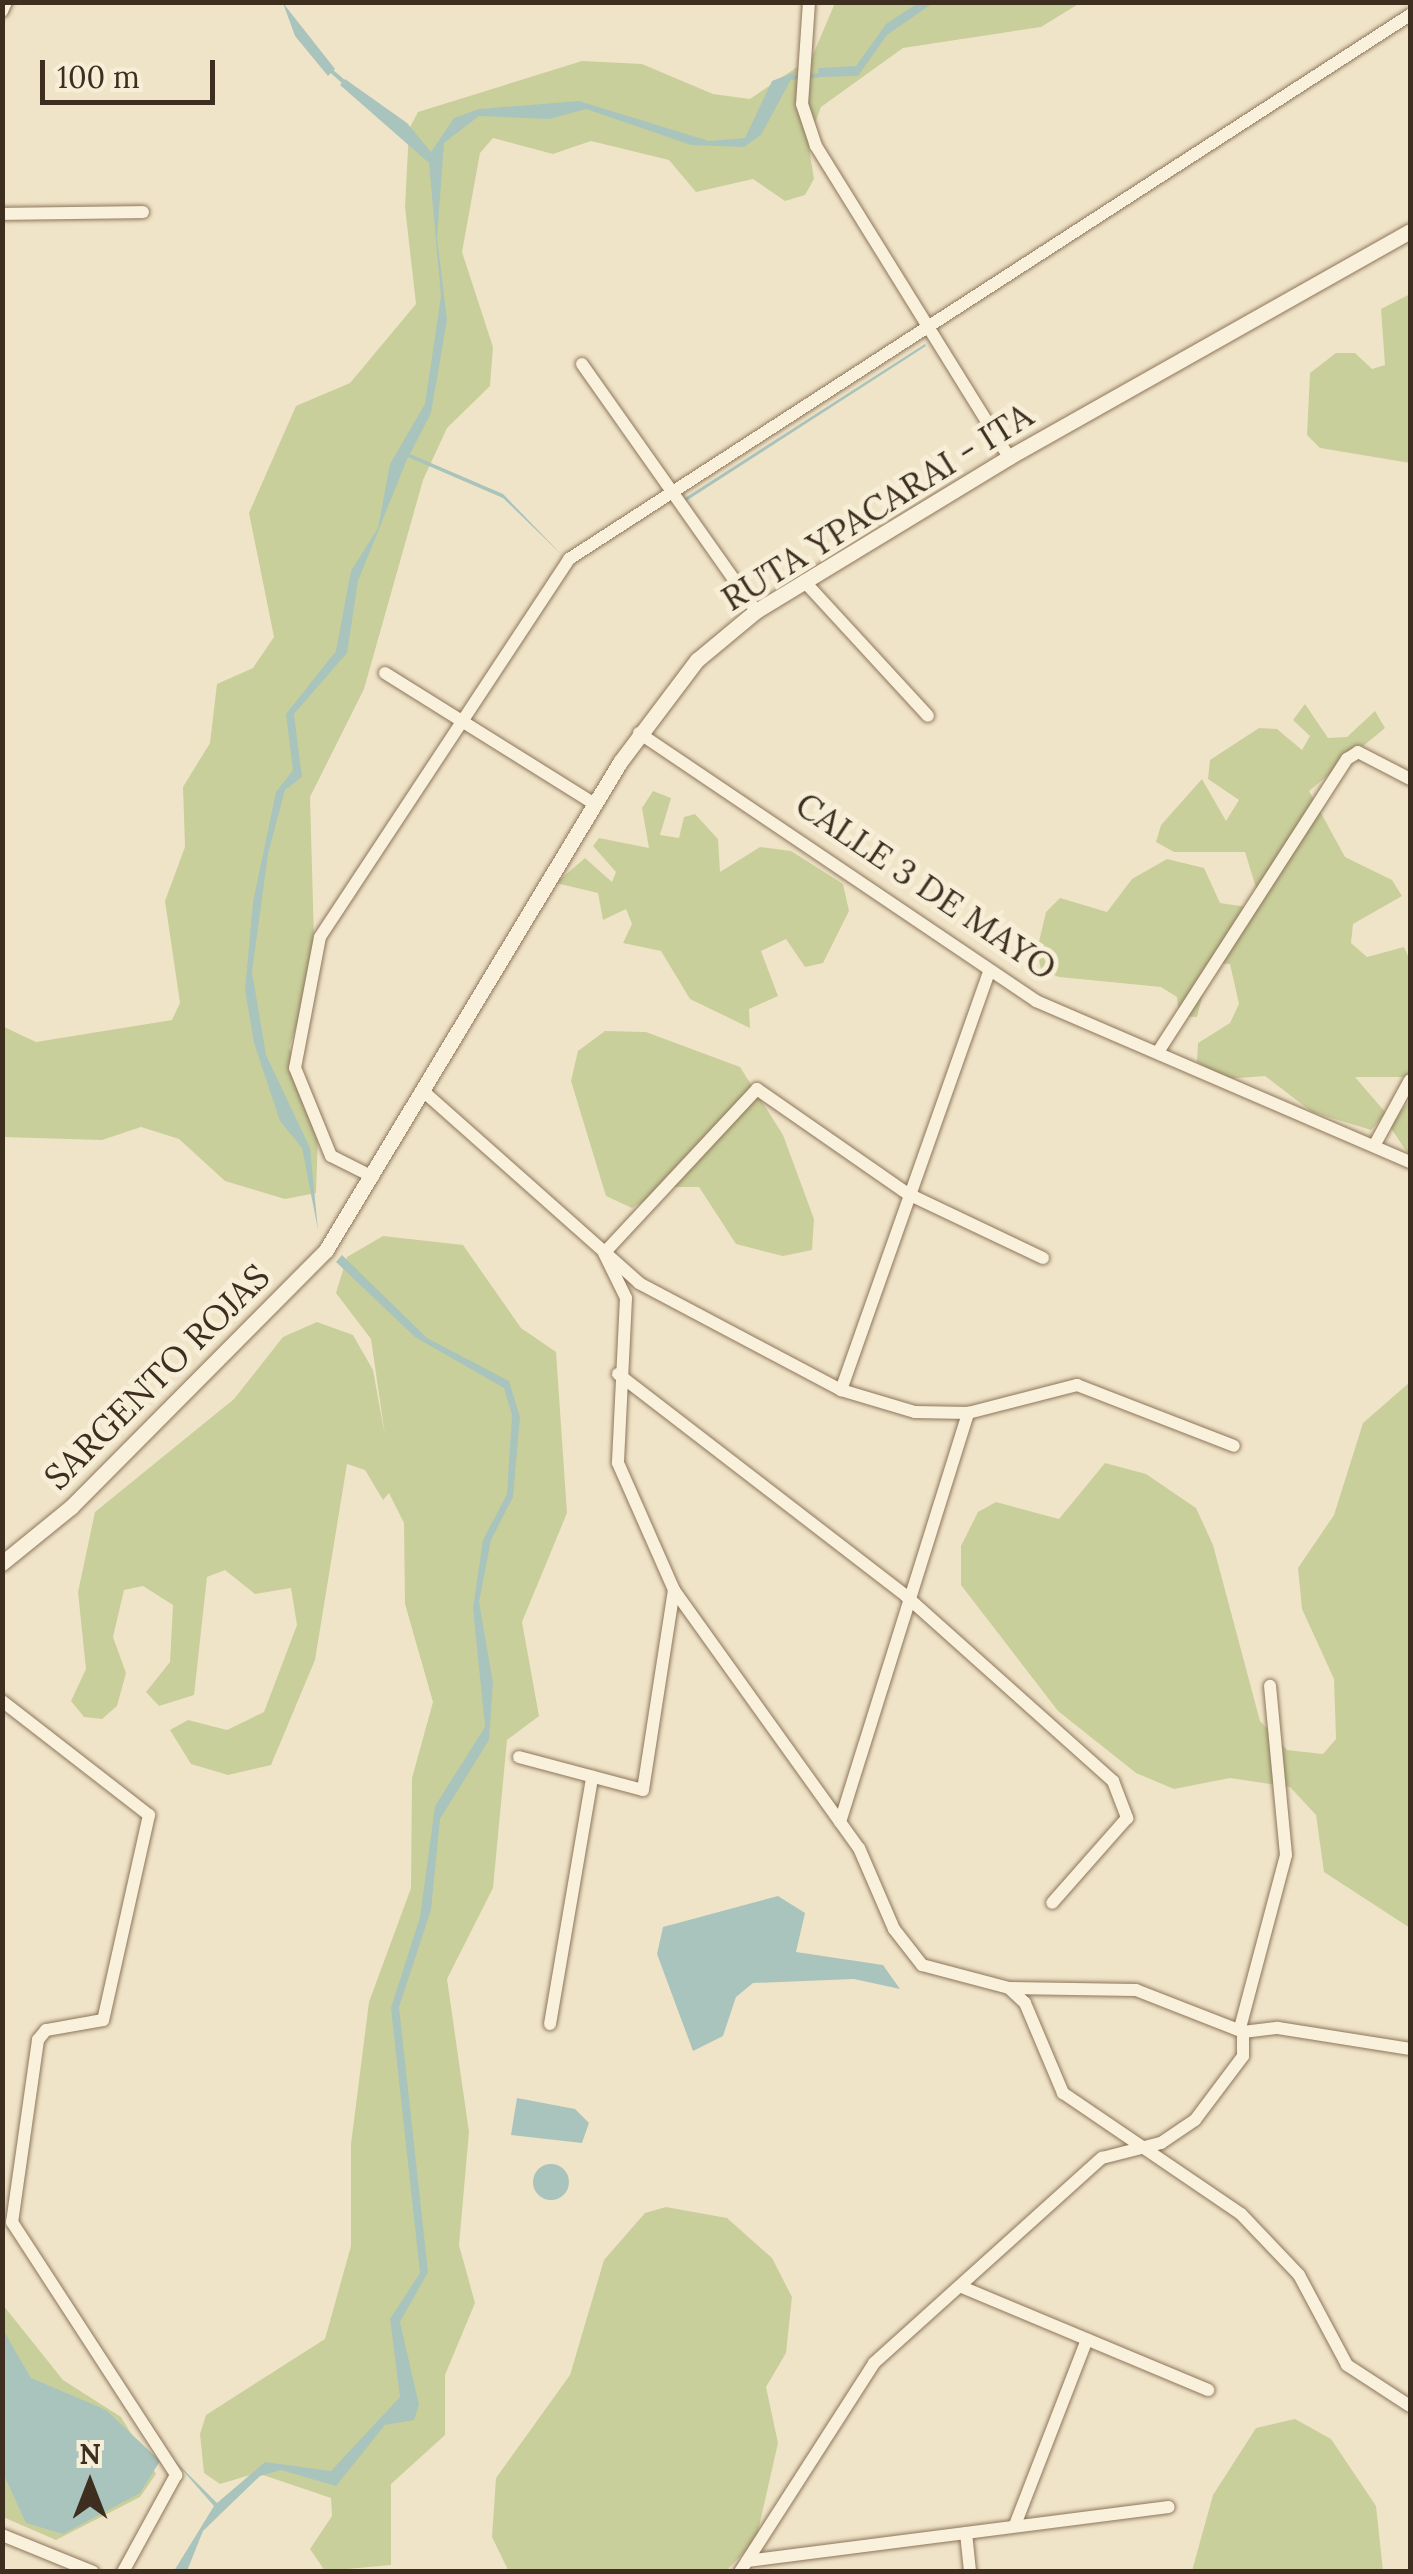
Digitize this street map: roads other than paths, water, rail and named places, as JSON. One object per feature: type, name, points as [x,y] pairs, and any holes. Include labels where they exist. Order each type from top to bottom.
[{"type":"street","points":[[2,11],[6,2]]},
{"type":"street","points":[[809,2],[803,88],[816,146],[1009,457]]},
{"type":"street","points":[[373,1176],[331,1156],[295,1068],[312,962],[463,717],[566,562],[676,500],[926,328],[1410,15]]},
{"type":"street","points":[[2,214],[143,212]]},
{"type":"street","name":"RUTA YPACARAI - ITA","points":[[346,1224],[639,733],[697,660],[756,611],[1009,457],[1410,231]]},
{"type":"street","points":[[582,364],[756,611]]},
{"type":"street","points":[[804,581],[928,716]]},
{"type":"street","points":[[385,674],[463,717],[595,804]]},
{"type":"street","name":"CALLE 3 DE MAYO","points":[[639,733],[989,972],[1158,1052],[1410,1162]]},
{"type":"street","points":[[1158,1052],[1347,759],[1358,752],[1410,779]]},
{"type":"street","points":[[841,1390],[989,972]]},
{"type":"street","points":[[1374,1146],[1410,1080]]},
{"type":"street","points":[[604,1253],[757,1089],[908,1194],[1043,1258]]},
{"type":"street","points":[[424,1091],[648,1288],[841,1390],[915,1412],[968,1412],[1077,1384],[1234,1446]]},
{"type":"street","name":"SARGENTO ROJAS","points":[[2,1563],[326,1250],[346,1224]]},
{"type":"street","points":[[604,1253],[626,1298],[618,1374],[618,1463],[674,1590],[840,1822],[922,1965],[1009,1988],[1136,1990],[1241,2030],[1278,2028],[1410,2050]]},
{"type":"street","points":[[618,1374],[906,1596],[1126,1797],[1127,1818],[1052,1903]]},
{"type":"street","points":[[840,1822],[906,1596],[968,1412]]},
{"type":"street","points":[[519,1757],[642,1790],[674,1590]]},
{"type":"street","points":[[1169,2507],[966,2533],[771,2568],[744,2566],[859,2382],[1102,2158],[1140,2150],[1209,2106],[1243,2056],[1241,2030],[1286,1856],[1270,1686]]},
{"type":"street","points":[[2,1701],[149,1815],[104,2020],[46,2030],[38,2040],[12,2222],[166,2459],[173,2490],[124,2572]]},
{"type":"street","points":[[550,2024],[592,1777]]},
{"type":"street","points":[[1009,1988],[1031,2014],[1062,2092],[1268,2238],[1347,2365],[1410,2406]]},
{"type":"street","points":[[962,2287],[1208,2390]]},
{"type":"street","points":[[1015,2526],[1087,2339]]},
{"type":"street","points":[[966,2533],[970,2572]]},
{"type":"street","points":[[2,2534],[92,2572]]},
{"type":"water","points":[[283,3],[335,69],[328,76],[295,36]]},
{"type":"water","points":[[918,3],[933,3],[887,35],[858,76],[819,77],[818,68],[856,66],[886,24]]},
{"type":"water","points":[[795,72],[761,135],[744,147],[691,145],[586,109],[549,119],[479,116],[444,143],[437,238],[447,320],[431,413],[410,454],[503,494],[564,557],[503,498],[408,457],[358,581],[347,653],[294,714],[302,777],[285,790],[268,854],[252,972],[266,1055],[310,1148],[318,1230],[302,1148],[280,1121],[254,1043],[245,990],[253,902],[276,792],[293,770],[286,714],[336,651],[351,571],[378,528],[390,464],[425,404],[441,296],[429,163],[340,85],[345,79],[407,123],[431,152],[454,118],[479,109],[579,101],[709,141],[745,138],[772,81]]},
{"type":"water","points":[[926,346],[686,501],[685,498]]},
{"type":"water","points":[[342,1255],[427,1338],[509,1381],[520,1417],[513,1497],[491,1540],[479,1602],[493,1683],[489,1740],[440,1819],[431,1910],[399,2007],[428,2272],[400,2322],[419,2405],[414,2420],[385,2425],[336,2486],[281,2470],[260,2476],[203,2531],[187,2571],[174,2571],[214,2506],[171,2457],[217,2503],[265,2462],[331,2471],[400,2397],[390,2319],[420,2273],[391,2008],[420,1917],[435,1806],[485,1727],[473,1608],[483,1540],[507,1494],[512,1415],[504,1388],[415,1337],[336,1262]]},
{"type":"water","points":[[778,1896],[805,1913],[796,1952],[883,1965],[900,1989],[854,1979],[753,1983],[736,1997],[723,2036],[693,2051],[657,1954],[663,1927]]},
{"type":"water","points":[[517,2098],[575,2109],[589,2123],[582,2143],[511,2135]]},
{"type":"water","points":[[551,2164],[563,2170],[569,2182],[563,2194],[551,2200],[539,2194],[533,2182],[539,2170]]},
{"type":"water","points":[[2,2328],[31,2378],[106,2410],[160,2461],[140,2493],[63,2534],[26,2523],[3,2473]]},
{"type":"waterway","points":[[329,69],[344,82]]},
{"type":"waterway","points":[[792,78],[823,75]]}]
